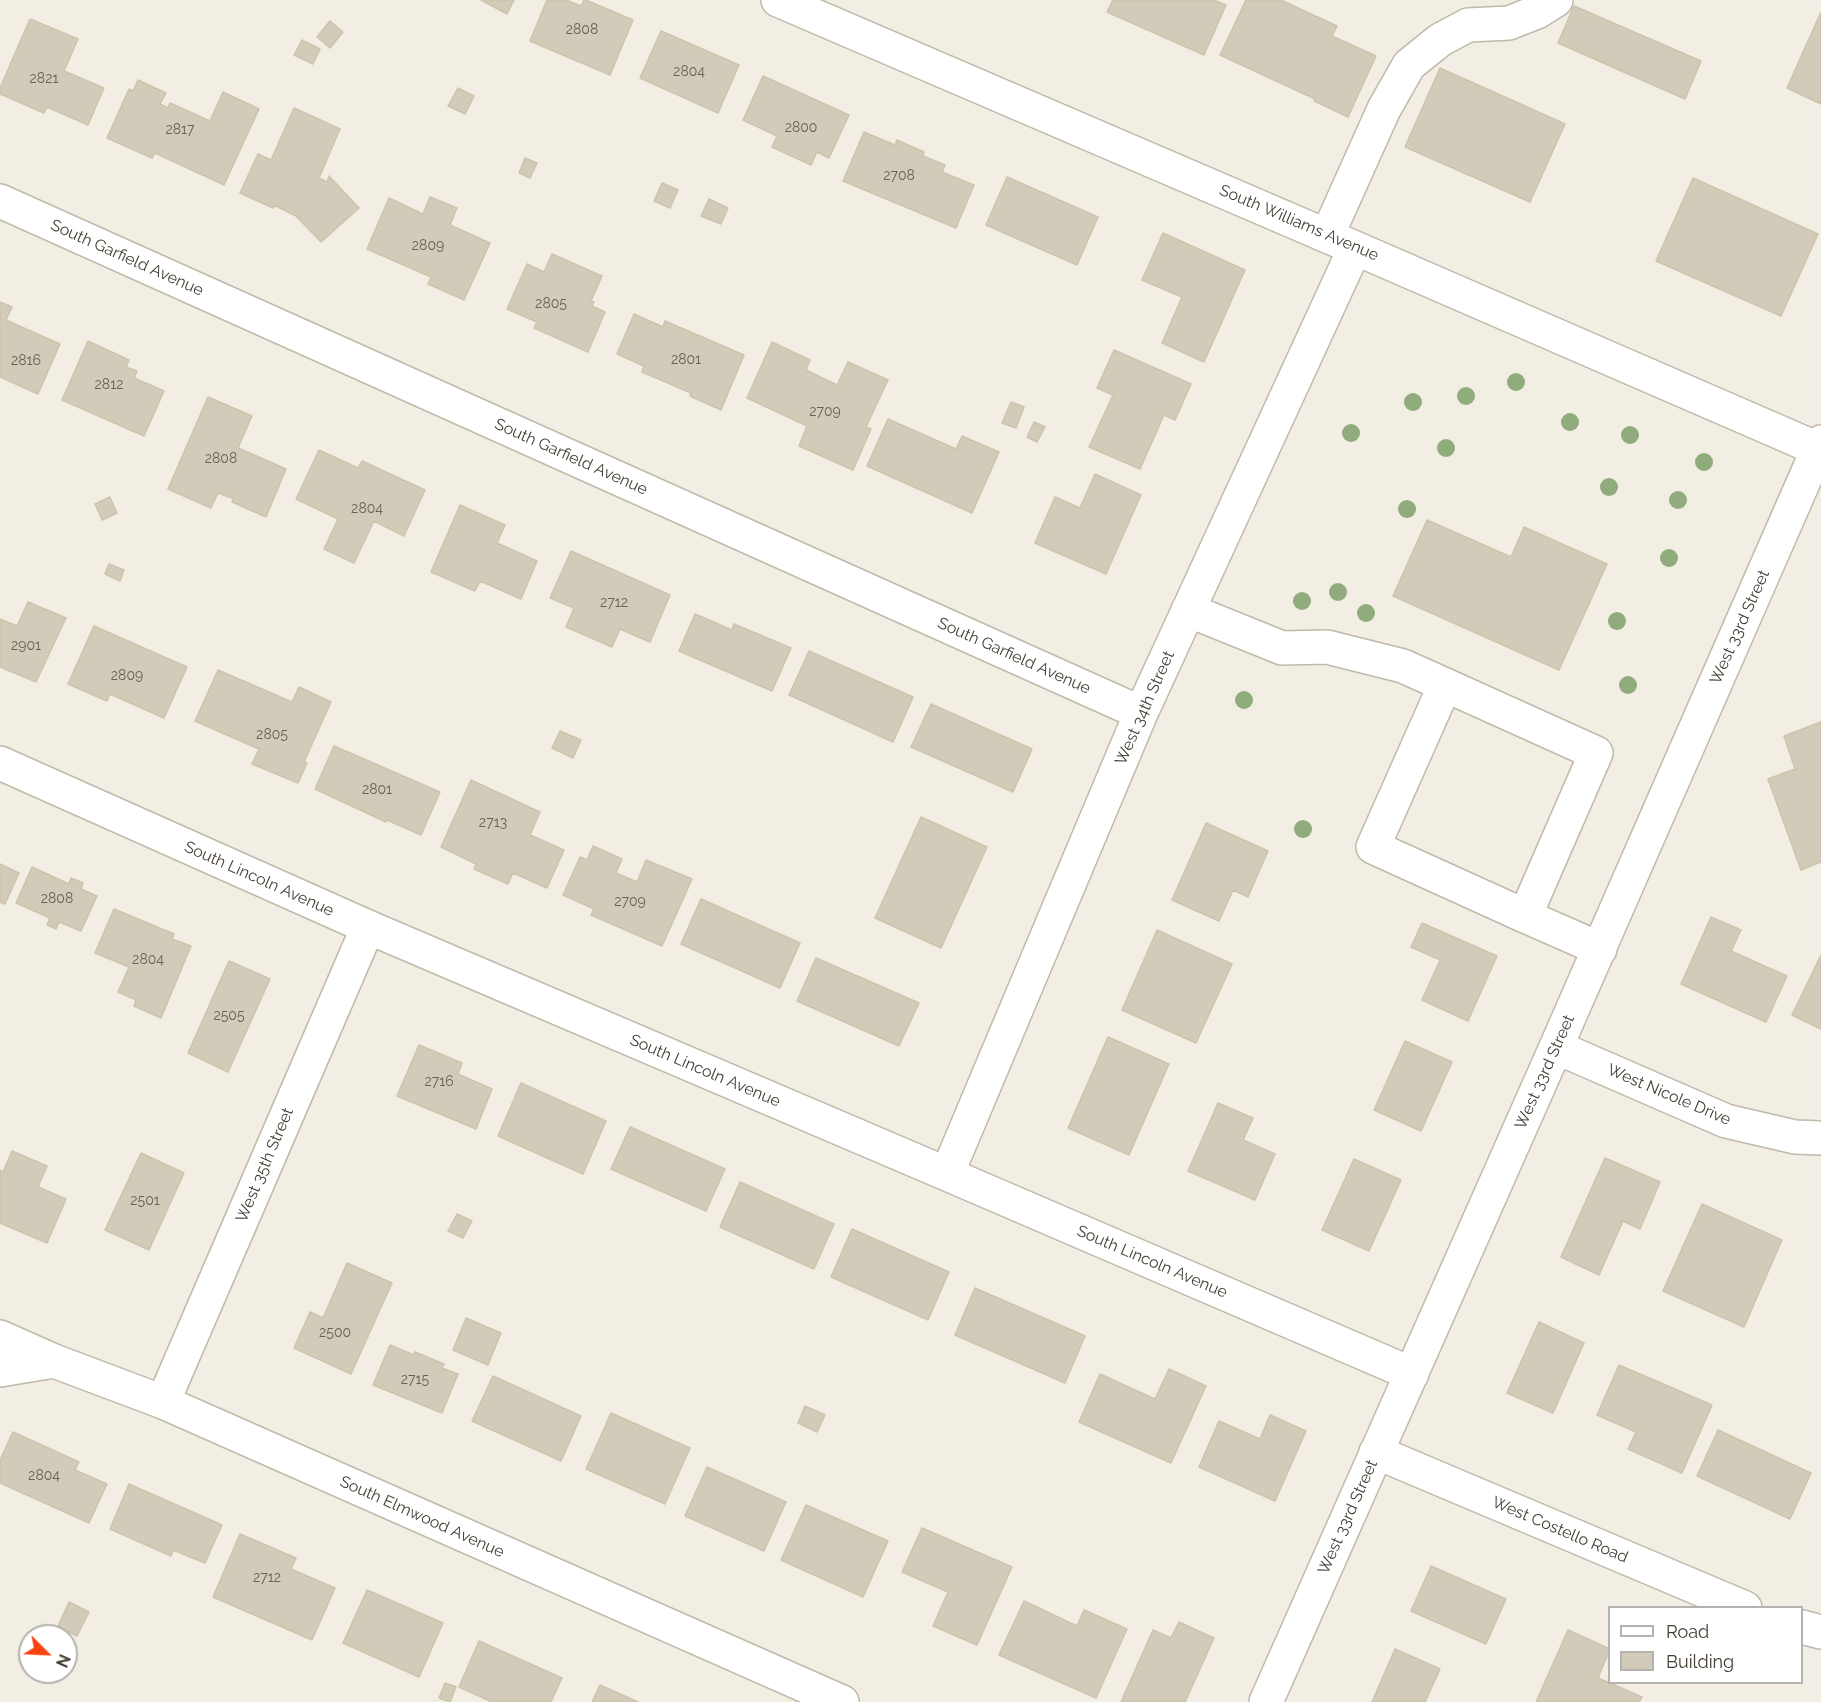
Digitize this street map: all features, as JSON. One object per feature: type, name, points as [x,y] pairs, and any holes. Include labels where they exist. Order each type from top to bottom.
[{"type":"street","name":"South Williams Avenue","points":[[778,0],[1819,445]]},
{"type":"street","name":"West 34th Street","points":[[947,1174],[1142,713],[1188,610],[1341,242],[1384,109],[1409,65],[1440,40],[1468,25],[1509,23],[1537,12],[1556,0]]},
{"type":"street","name":"South Garfield Avenue","points":[[0,201],[1142,713]]},
{"type":"street","name":"West 33rd Street","points":[[1266,1702],[1600,949],[1819,445]]},
{"type":"street","points":[[1188,610],[1282,648],[1327,647],[1403,666],[1596,753],[1525,916]]},
{"type":"street","points":[[1445,685],[1373,847],[1600,949]]},
{"type":"street","name":"South Lincoln Avenue","points":[[0,763],[368,927],[1412,1374]]},
{"type":"street","name":"West 35th Street","points":[[163,1402],[368,927]]},
{"type":"street","name":"West Nicole Drive","points":[[1556,1047],[1726,1121],[1795,1137],[1821,1138]]},
{"type":"street","name":"South Elmwood Avenue","points":[[0,1337],[54,1361],[163,1402],[842,1702]]},
{"type":"street","points":[[0,1370],[54,1361]]},
{"type":"street","name":"West Costello Road","points":[[1376,1452],[1740,1606]]},
{"type":"street","points":[[1803,1627],[1821,1632]]},
{"type":"building","points":[[481,0],[514,0],[507,14]]},
{"type":"building","points":[[547,0],[566,0],[581,6],[586,0],[633,20],[610,75],[530,41]]},
{"type":"building","points":[[1113,0],[1214,0],[1226,5],[1204,55],[1107,12]]},
{"type":"building","points":[[1246,0],[1281,0],[1337,26],[1332,36],[1376,56],[1348,117],[1314,101],[1315,99],[1220,55]]},
{"type":"building","points":[[1574,6],[1701,61],[1685,99],[1558,43]]},
{"type":"building","points":[[1821,12],[1821,104],[1787,88]]},
{"type":"building","points":[[30,19],[78,39],[64,71],[104,88],[88,125],[47,107],[44,113],[0,94],[0,88]]},
{"type":"building","points":[[330,21],[343,32],[330,48],[317,37]]},
{"type":"building","points":[[661,31],[739,65],[718,113],[640,78]]},
{"type":"building","points":[[302,40],[320,49],[313,64],[294,55]]},
{"type":"building","points":[[1440,68],[1565,124],[1530,202],[1405,147]]},
{"type":"building","points":[[763,76],[849,115],[829,158],[817,152],[811,165],[772,147],[777,136],[743,120]]},
{"type":"building","points":[[138,80],[166,93],[160,104],[168,108],[170,103],[210,121],[223,92],[259,109],[224,185],[155,153],[152,158],[107,138],[129,89],[133,91]]},
{"type":"building","points":[[458,88],[474,96],[465,114],[448,106]]},
{"type":"building","points":[[294,108],[340,129],[319,178],[327,182],[329,176],[359,208],[321,242],[296,216],[274,205],[273,208],[240,193],[258,154],[271,160]]},
{"type":"building","points":[[864,132],[895,145],[897,140],[924,152],[923,156],[945,165],[942,172],[974,185],[956,228],[843,181]]},
{"type":"building","points":[[525,158],[537,163],[530,178],[519,173]]},
{"type":"building","points":[[1007,177],[1098,217],[1077,265],[986,225]]},
{"type":"building","points":[[1693,178],[1818,234],[1781,316],[1656,261]]},
{"type":"building","points":[[662,183],[678,190],[670,208],[654,201]]},
{"type":"building","points":[[430,197],[457,208],[450,225],[490,243],[464,300],[428,284],[431,277],[367,249],[389,198],[423,214]]},
{"type":"building","points":[[709,199],[728,208],[721,224],[701,216]]},
{"type":"building","points":[[1163,233],[1245,270],[1204,362],[1162,343],[1182,297],[1142,280]]},
{"type":"building","points":[[552,254],[602,276],[591,301],[594,302],[592,306],[605,312],[588,352],[534,328],[537,322],[507,309],[527,264],[544,272]]},
{"type":"building","points":[[0,302],[12,307],[6,320],[60,344],[38,394],[0,377]]},
{"type":"building","points":[[634,314],[663,327],[665,321],[744,355],[721,410],[690,396],[691,393],[642,372],[644,366],[617,354]]},
{"type":"building","points":[[88,341],[129,360],[126,367],[137,371],[134,378],[164,391],[144,436],[62,400]]},
{"type":"building","points":[[772,342],[810,360],[806,370],[837,385],[848,362],[888,380],[866,427],[871,429],[853,470],[799,446],[807,426],[747,398]]},
{"type":"building","points":[[1114,350],[1191,384],[1175,420],[1164,415],[1140,469],[1089,447],[1113,395],[1097,388]]},
{"type":"building","points":[[208,397],[252,416],[238,448],[286,469],[266,517],[218,493],[211,508],[168,489]]},
{"type":"building","points":[[1011,402],[1024,407],[1016,428],[1002,423]]},
{"type":"building","points":[[888,419],[956,449],[962,436],[999,452],[972,513],[867,466]]},
{"type":"building","points":[[1034,422],[1045,427],[1037,442],[1027,437]]},
{"type":"building","points":[[319,450],[358,468],[362,461],[425,490],[404,536],[374,521],[354,563],[324,549],[338,519],[296,499]]},
{"type":"building","points":[[1095,474],[1141,495],[1106,574],[1035,543],[1055,497],[1080,508]]},
{"type":"building","points":[[110,497],[117,513],[102,520],[95,504]]},
{"type":"building","points":[[460,505],[505,525],[497,543],[537,561],[521,599],[480,581],[475,591],[431,572]]},
{"type":"building","points":[[1427,520],[1511,557],[1524,527],[1607,564],[1559,670],[1393,596]]},
{"type":"building","points":[[571,551],[670,595],[650,642],[620,629],[612,647],[566,627],[574,608],[550,598]]},
{"type":"building","points":[[109,564],[124,570],[120,581],[105,574]]},
{"type":"building","points":[[28,602],[66,618],[36,682],[0,667],[0,619],[17,626]]},
{"type":"building","points":[[695,614],[732,630],[734,624],[791,648],[772,691],[679,651]]},
{"type":"building","points":[[94,626],[187,667],[164,718],[110,694],[107,701],[68,684]]},
{"type":"building","points":[[809,651],[913,697],[893,742],[789,695]]},
{"type":"building","points":[[218,670],[292,702],[299,687],[331,702],[304,762],[307,763],[298,783],[252,764],[259,749],[195,721]]},
{"type":"building","points":[[931,704],[1032,749],[1013,792],[911,747]]},
{"type":"building","points":[[1821,722],[1821,862],[1801,870],[1768,779],[1795,769],[1784,736]]},
{"type":"building","points":[[560,731],[581,740],[573,758],[552,748]]},
{"type":"building","points":[[334,746],[440,792],[421,835],[387,820],[386,822],[315,789]]},
{"type":"building","points":[[471,780],[540,812],[530,835],[564,850],[547,888],[513,873],[508,884],[474,869],[476,864],[441,847]]},
{"type":"building","points":[[921,817],[987,847],[941,948],[875,918]]},
{"type":"building","points":[[1206,823],[1268,851],[1248,897],[1233,890],[1219,921],[1172,900]]},
{"type":"building","points":[[593,846],[622,859],[616,873],[637,882],[646,860],[692,879],[662,946],[591,915],[594,909],[563,895],[580,857],[587,860]]},
{"type":"building","points":[[0,864],[19,873],[5,904],[0,902]]},
{"type":"building","points":[[32,867],[69,884],[71,878],[83,883],[81,889],[97,896],[81,931],[59,922],[56,929],[47,925],[50,918],[16,903]]},
{"type":"building","points":[[701,899],[800,943],[780,988],[681,944]]},
{"type":"building","points":[[114,909],[174,934],[172,939],[191,946],[161,1018],[134,1006],[136,1000],[118,992],[129,967],[95,953]]},
{"type":"building","points":[[1711,917],[1741,930],[1731,951],[1787,976],[1766,1022],[1681,984]]},
{"type":"building","points":[[1422,923],[1497,956],[1468,1021],[1422,1000],[1440,960],[1411,947]]},
{"type":"building","points":[[1157,930],[1232,964],[1196,1043],[1122,1010]]},
{"type":"building","points":[[1821,955],[1821,1029],[1792,1015]]},
{"type":"building","points":[[816,958],[919,1003],[899,1046],[797,1001]]},
{"type":"building","points":[[229,961],[270,979],[228,1072],[188,1053]]},
{"type":"building","points":[[1108,1037],[1169,1064],[1129,1155],[1068,1128]]},
{"type":"building","points":[[1405,1041],[1452,1062],[1421,1131],[1374,1110]]},
{"type":"building","points":[[419,1045],[462,1063],[458,1074],[492,1089],[476,1129],[397,1096]]},
{"type":"building","points":[[521,1083],[606,1121],[583,1174],[498,1136]]},
{"type":"building","points":[[1218,1103],[1253,1118],[1243,1140],[1275,1154],[1255,1200],[1188,1171]]},
{"type":"building","points":[[630,1127],[725,1169],[706,1211],[611,1169]]},
{"type":"building","points":[[12,1151],[47,1166],[38,1187],[66,1199],[47,1243],[0,1223],[0,1170],[3,1172]]},
{"type":"building","points":[[141,1153],[184,1173],[149,1250],[105,1230]]},
{"type":"building","points":[[1605,1158],[1660,1182],[1640,1229],[1623,1221],[1599,1275],[1561,1257]]},
{"type":"building","points":[[1354,1159],[1401,1180],[1369,1251],[1322,1230]]},
{"type":"building","points":[[740,1182],[834,1224],[814,1269],[720,1227]]},
{"type":"building","points":[[1702,1204],[1782,1240],[1744,1327],[1663,1291]]},
{"type":"building","points":[[457,1214],[472,1221],[463,1238],[448,1231]]},
{"type":"building","points":[[852,1229],[949,1272],[928,1320],[831,1277]]},
{"type":"building","points":[[347,1263],[392,1283],[351,1374],[294,1348],[310,1312],[323,1318]]},
{"type":"building","points":[[975,1288],[1085,1336],[1065,1383],[955,1335]]},
{"type":"building","points":[[466,1318],[501,1333],[488,1365],[453,1350]]},
{"type":"building","points":[[1539,1322],[1584,1343],[1553,1413],[1507,1393]]},
{"type":"building","points":[[390,1345],[444,1364],[442,1368],[458,1374],[442,1413],[373,1385]]},
{"type":"building","points":[[1619,1365],[1712,1405],[1682,1473],[1628,1449],[1636,1432],[1597,1415]]},
{"type":"building","points":[[1169,1369],[1206,1386],[1171,1463],[1079,1422],[1100,1374],[1155,1399]]},
{"type":"building","points":[[493,1376],[581,1416],[561,1461],[472,1421]]},
{"type":"building","points":[[805,1406],[825,1415],[817,1432],[798,1423]]},
{"type":"building","points":[[611,1413],[690,1448],[665,1504],[586,1469]]},
{"type":"building","points":[[1270,1415],[1306,1431],[1275,1501],[1199,1467],[1219,1421],[1260,1439]]},
{"type":"building","points":[[1718,1430],[1811,1473],[1790,1519],[1697,1476]]},
{"type":"building","points":[[13,1432],[79,1462],[75,1470],[107,1484],[89,1523],[0,1483],[0,1460]]},
{"type":"building","points":[[707,1467],[786,1502],[764,1551],[685,1516]]},
{"type":"building","points":[[129,1484],[222,1525],[205,1563],[173,1550],[171,1556],[110,1529]]},
{"type":"building","points":[[806,1505],[888,1541],[863,1597],[781,1560]]},
{"type":"building","points":[[922,1528],[1012,1567],[977,1645],[933,1626],[948,1592],[902,1572]]},
{"type":"building","points":[[240,1534],[296,1558],[291,1569],[335,1588],[312,1640],[213,1597]]},
{"type":"building","points":[[1431,1566],[1506,1599],[1486,1644],[1411,1611]]},
{"type":"building","points":[[367,1590],[443,1623],[419,1677],[343,1643]]},
{"type":"building","points":[[1024,1601],[1077,1626],[1084,1610],[1127,1629],[1096,1698],[999,1655]]},
{"type":"building","points":[[69,1602],[89,1612],[78,1634],[78,1624],[59,1624]]},
{"type":"building","points":[[1179,1622],[1214,1638],[1185,1702],[1121,1702],[1153,1630],[1171,1638]]},
{"type":"building","points":[[1568,1630],[1608,1648],[1608,1654],[1598,1678],[1642,1697],[1639,1702],[1536,1702]]},
{"type":"building","points":[[479,1641],[562,1678],[551,1702],[492,1702],[459,1687]]},
{"type":"building","points":[[1395,1649],[1440,1669],[1425,1702],[1372,1702]]},
{"type":"building","points":[[445,1683],[456,1687],[450,1702],[439,1698]]},
{"type":"building","points":[[600,1685],[638,1702],[592,1702]]}]
